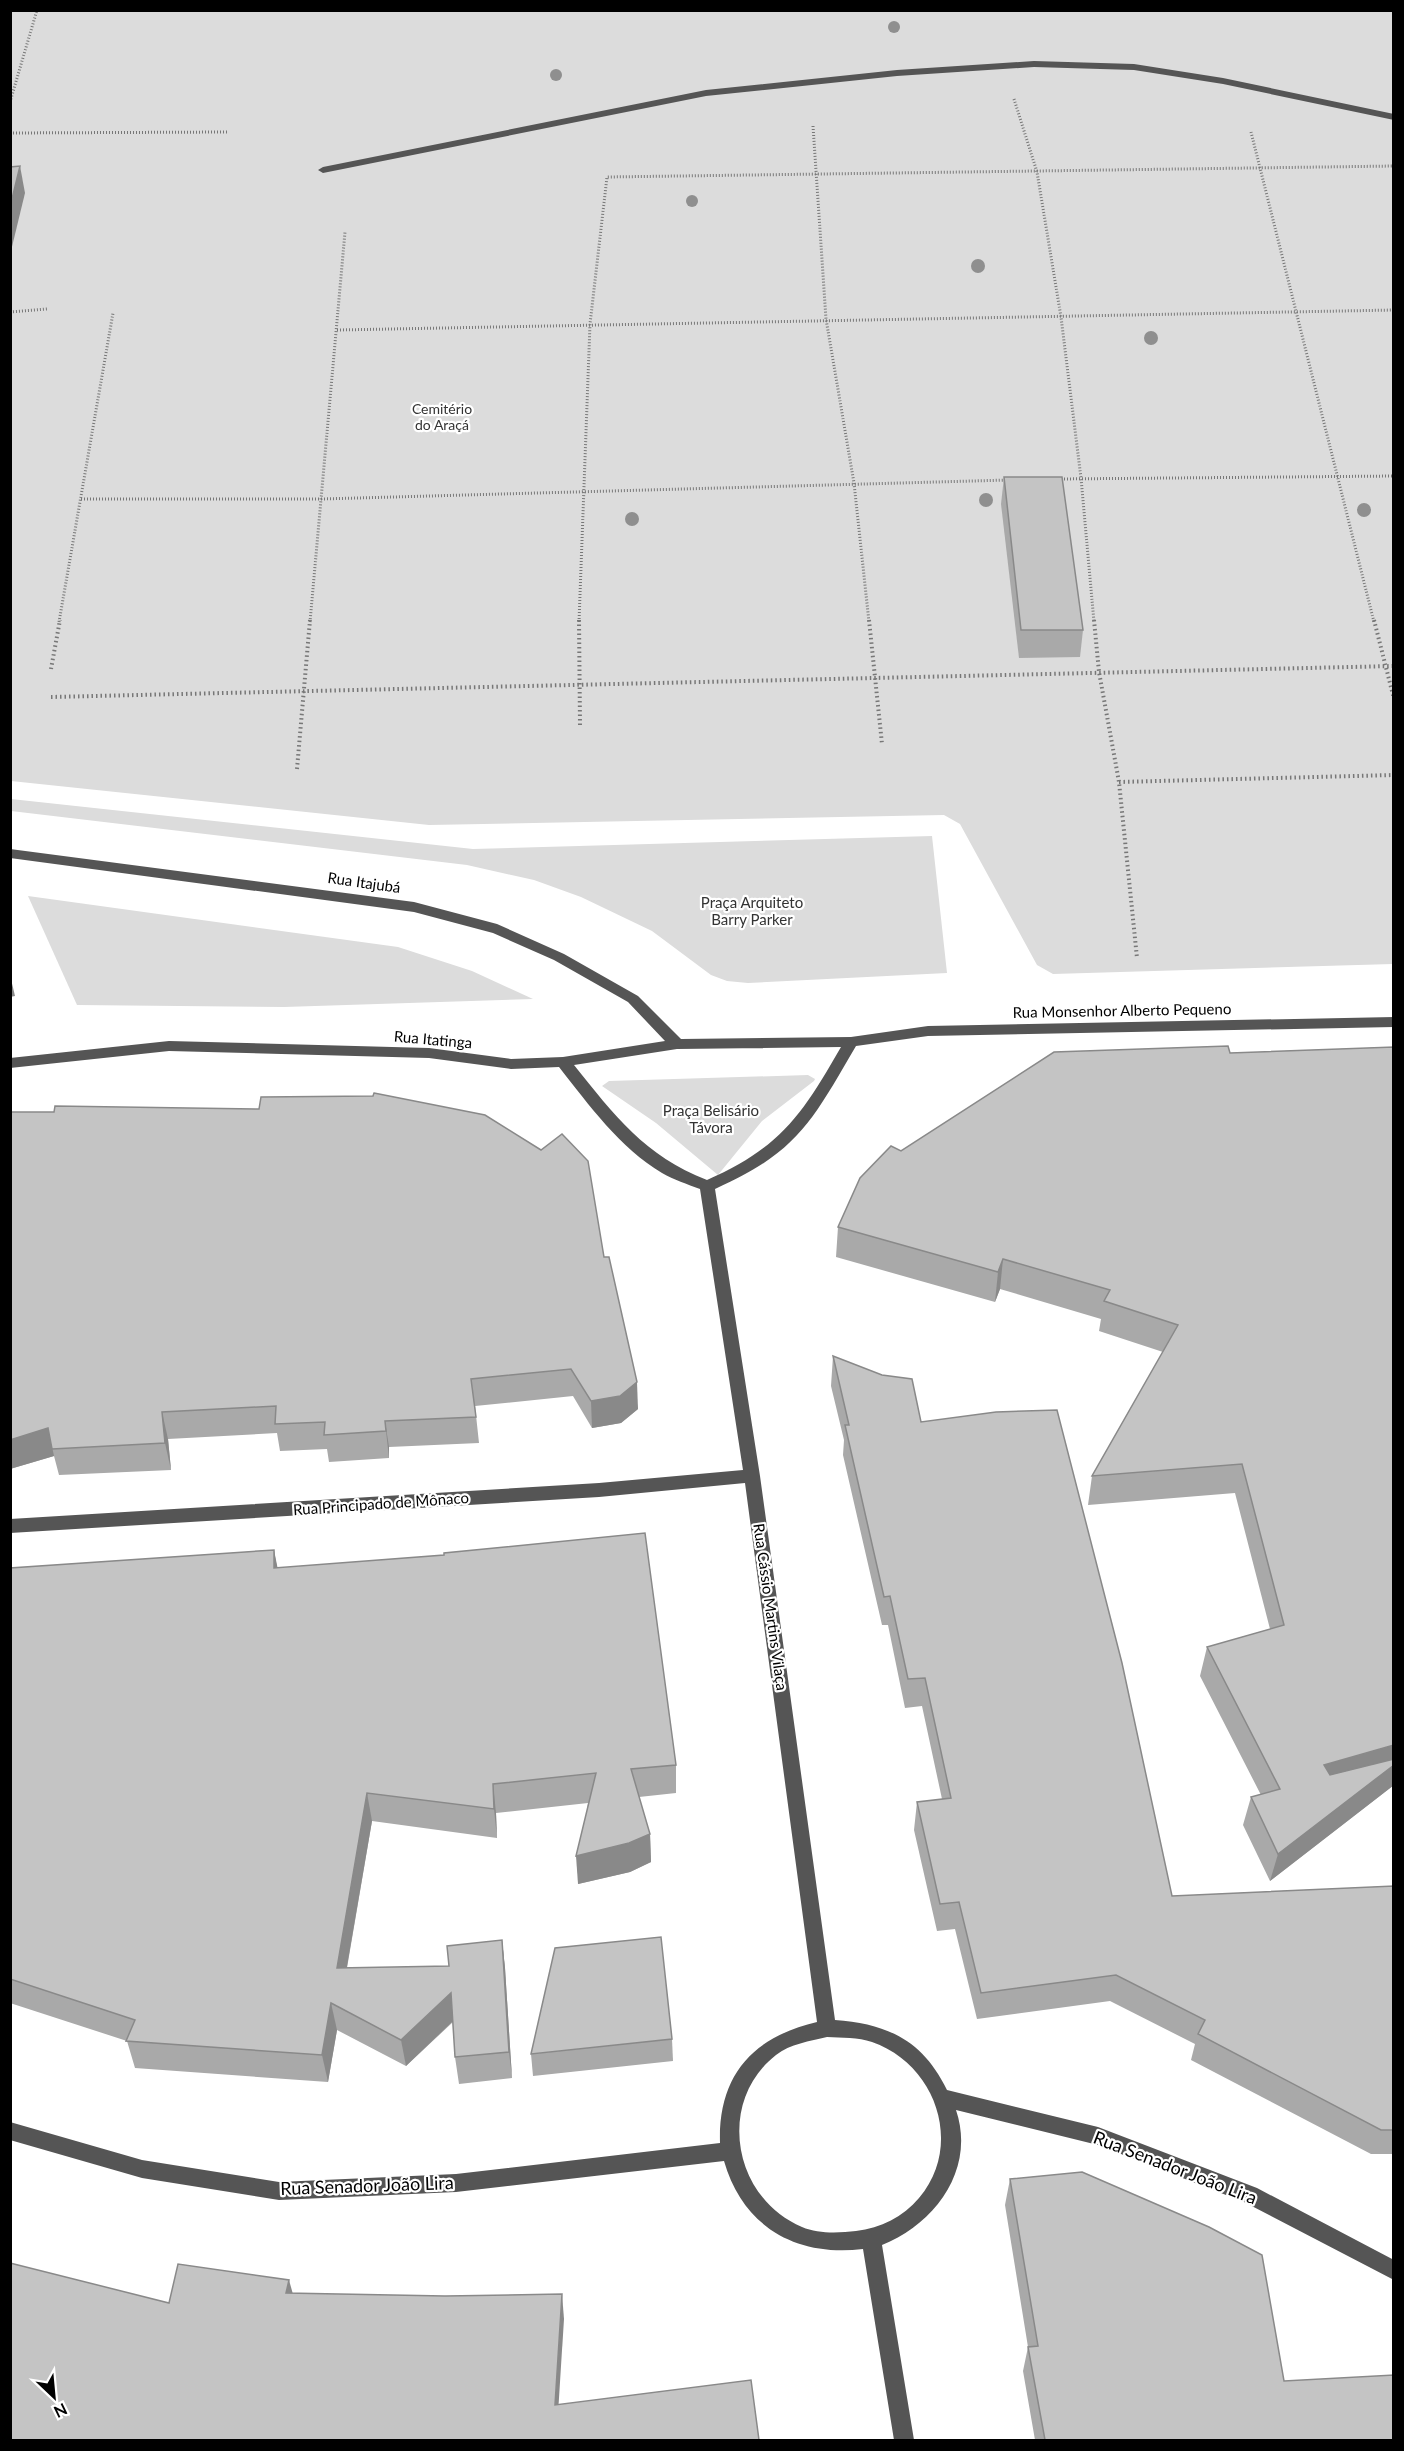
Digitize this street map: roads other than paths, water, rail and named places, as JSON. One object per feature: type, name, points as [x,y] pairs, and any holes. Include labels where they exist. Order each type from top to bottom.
[{"type":"street","points":[[323,170],[706,93],[897,73],[1034,64],[1134,67],[1223,81],[1394,117]]},
{"type":"street","name":"Rua Itajubá","points":[[10,853],[414,907],[497,929],[560,957],[633,999],[677,1044]]},
{"type":"street","name":"Rua Monsenhor Alberto Pequeno","points":[[851,1042],[928,1031],[1394,1022]]},
{"type":"street","points":[[563,1062],[637,1147],[665,1168],[706,1186],[758,1162],[777,1149],[802,1122],[822,1094],[851,1042]]},
{"type":"street","name":"Rua Itatinga","points":[[10,1063],[169,1046],[429,1053],[512,1064],[563,1062],[677,1044],[851,1042]]},
{"type":"street","name":"Rua Cássio Martins Vilaça","points":[[706,1186],[752,1476],[828,2028]]},
{"type":"street","name":"Rua Principado de Mônaco","points":[[10,1526],[599,1490],[752,1476]]},
{"type":"street","points":[[828,2028],[875,2034],[916,2058],[944,2098],[953,2134],[948,2172],[928,2206],[896,2231],[871,2240],[825,2242],[793,2233],[784,2228],[765,2216],[744,2191],[728,2151],[726,2131],[733,2100],[746,2072],[768,2050],[796,2035],[828,2028]]},
{"type":"street","name":"Rua Senador João Lira","points":[[944,2098],[1098,2136],[1250,2195],[1394,2271]]},
{"type":"street","name":"Rua Senador João Lira","points":[[10,2131],[142,2169],[279,2191],[456,2183],[728,2151]]},
{"type":"street","points":[[871,2240],[904,2440]]},
{"type":"park label","name":"Cemitério do Araçá","points":[[442,418]]},
{"type":"park label","name":"Praça Arquiteto Barry Parker","points":[[752,912]]},
{"type":"park label","name":"Praça Belisário Távora","points":[[711,1120]]}]
